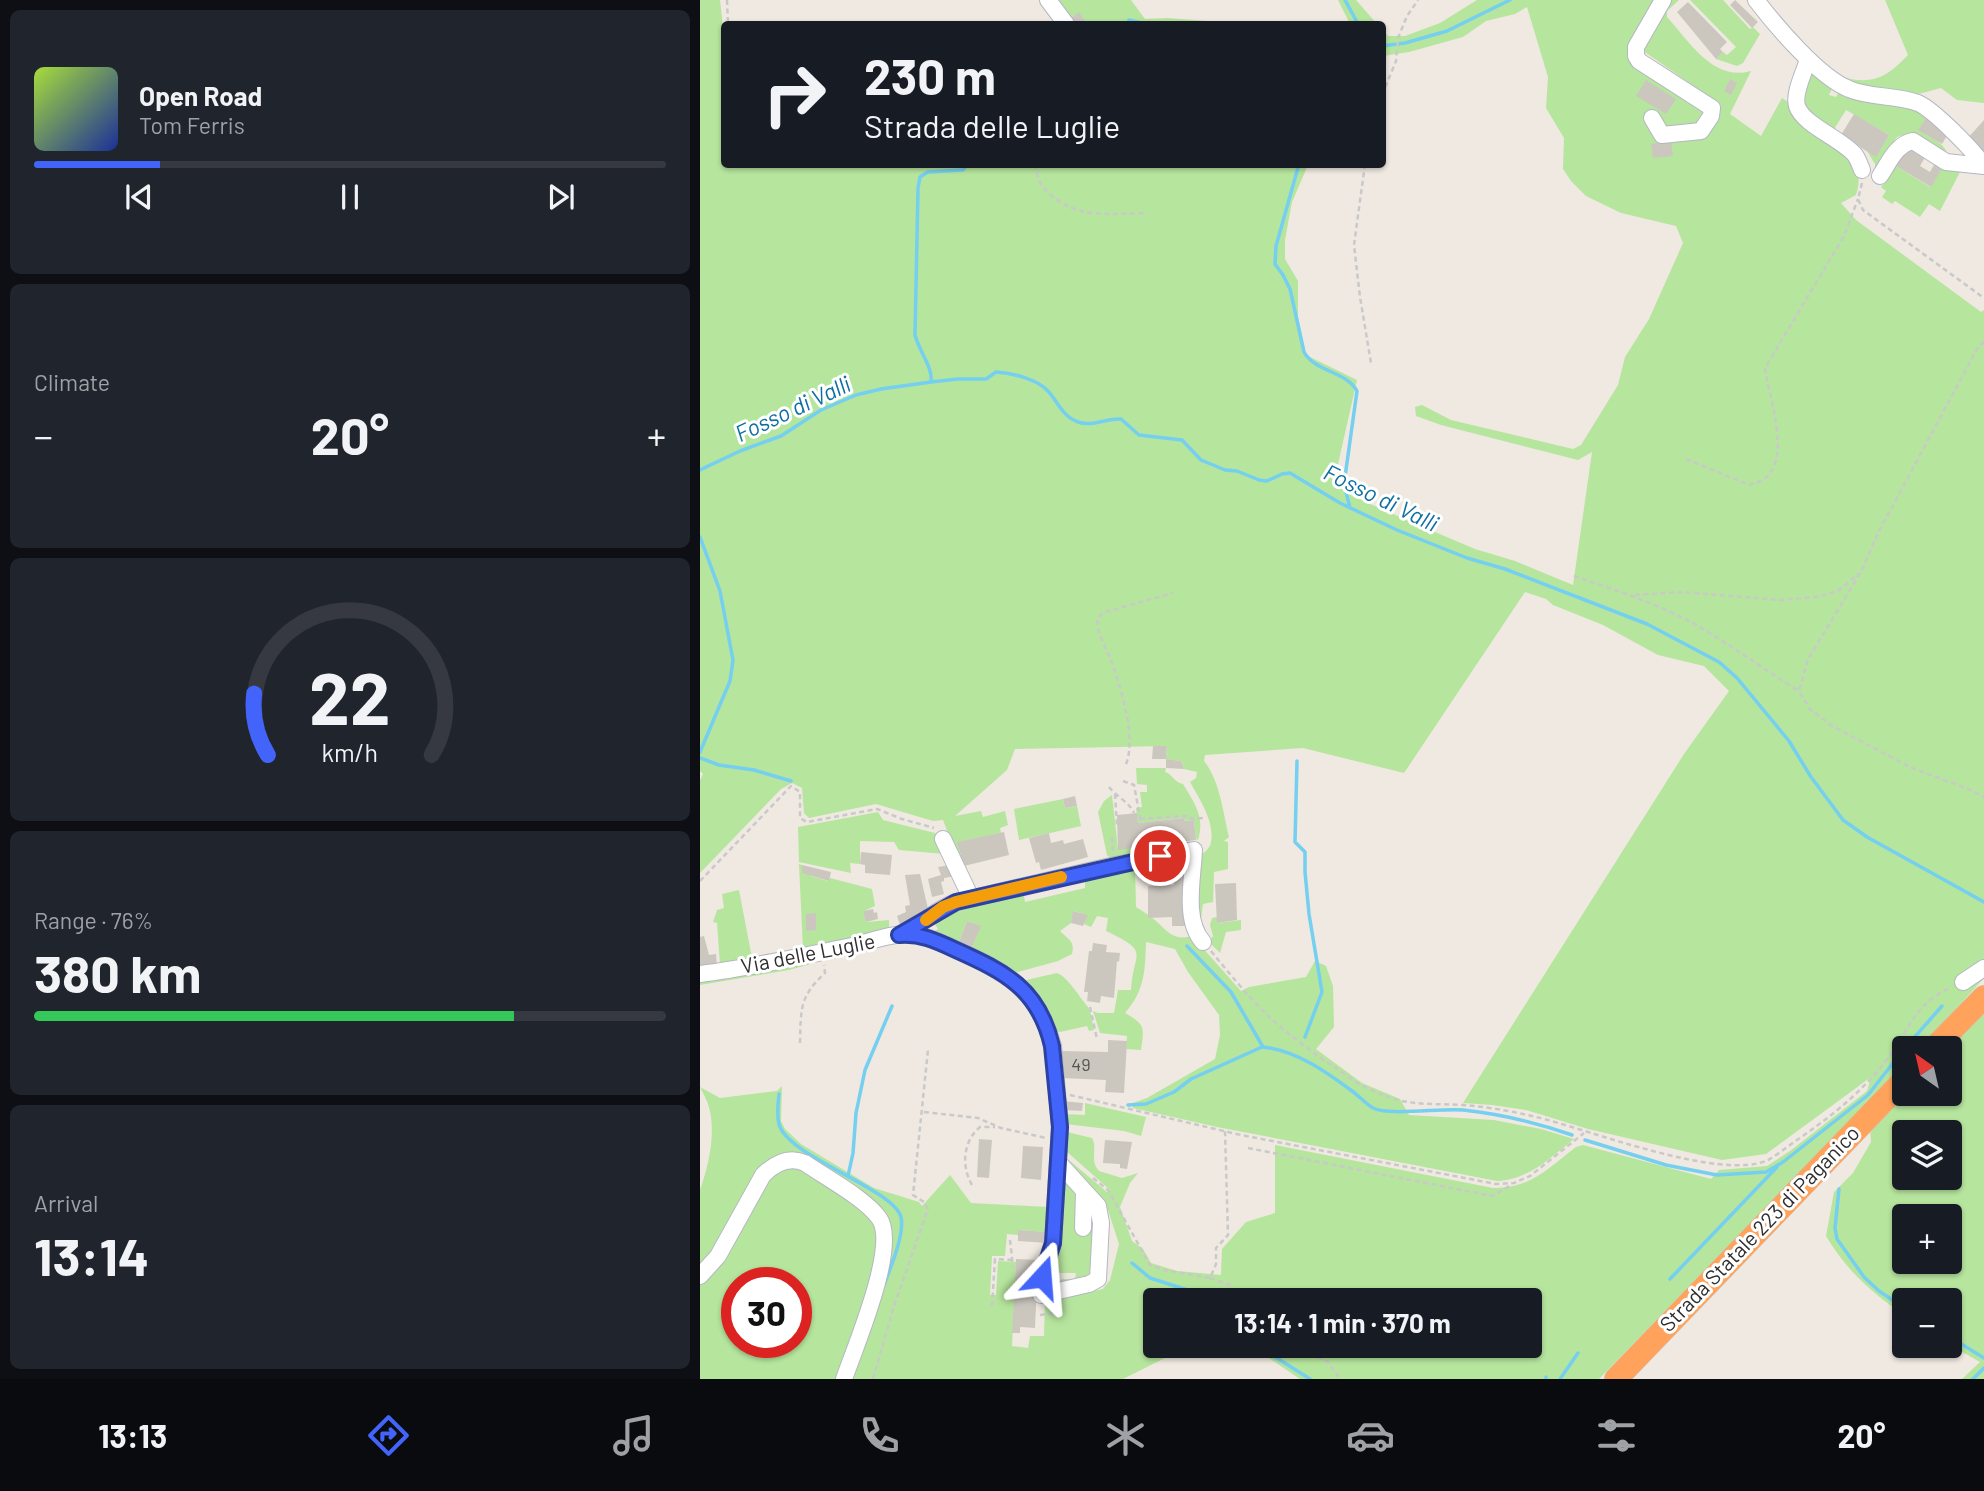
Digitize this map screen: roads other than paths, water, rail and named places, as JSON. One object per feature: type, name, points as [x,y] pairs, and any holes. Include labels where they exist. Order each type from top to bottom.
[{"type":"highway","points":[[1946,1036],[1984,997]]},
{"type":"highway","name":"Strada Statale 223 di Paganico","points":[[1616,1379],[1892,1092]]},
{"type":"street","points":[[1048,0],[1064,21]]},
{"type":"street","points":[[1652,118],[1662,135],[1701,131],[1711,116],[1712,108],[1639,61],[1636,56],[1636,47],[1663,0]]},
{"type":"street","points":[[1763,4],[1808,59],[1838,83],[1850,90],[1918,103],[1977,155],[1984,166]]},
{"type":"street","points":[[1808,59],[1797,106],[1808,120],[1856,156],[1862,170]]},
{"type":"street","points":[[1880,177],[1899,148],[1904,143],[1913,141],[1946,162],[1984,166]]},
{"type":"street","points":[[943,839],[971,898]]},
{"type":"street","points":[[899,935],[919,925],[943,907],[971,898],[1195,850],[1193,925],[1203,942]]},
{"type":"street","name":"Via delle Luglie","points":[[700,974],[899,935],[928,937],[1012,978],[1027,993],[1049,1034],[1057,1093],[1060,1142],[1053,1243],[1042,1277]]},
{"type":"street","points":[[1963,982],[1984,968]]},
{"type":"street","points":[[700,1276],[718,1256],[763,1175],[784,1160],[797,1159],[805,1163],[871,1208],[881,1220],[886,1242],[876,1285],[844,1379]]},
{"type":"street","points":[[1041,1295],[1089,1284],[1098,1279],[1101,1223],[1098,1206],[1058,1162]]},
{"type":"street","points":[[1083,1228],[1084,1191]]},
{"type":"waterway","points":[[1345,0],[1356,21]]},
{"type":"waterway","points":[[1386,45],[1447,31],[1510,0]]},
{"type":"waterway","points":[[1129,20],[1133,21]]},
{"type":"waterway","points":[[931,381],[930,371],[915,335],[918,188],[920,177],[928,172],[965,168]]},
{"type":"waterway","points":[[1298,168],[1276,246],[1275,264],[1290,289],[1304,352],[1315,364],[1346,379],[1357,391],[1344,484],[1350,508]]},
{"type":"waterway","name":"Fosso di Valli","points":[[700,470],[781,436],[821,410],[856,395],[931,382],[986,379],[996,372],[1024,377],[1043,387],[1073,420],[1089,424],[1121,419],[1139,435],[1182,440],[1201,460],[1259,480],[1267,481],[1290,473],[1340,503],[1397,530],[1647,624],[1719,662],[1737,678],[1789,741],[1811,777],[1843,820],[1867,837],[1984,902]]},
{"type":"waterway","points":[[700,537],[720,591],[733,660],[730,681],[700,752]]},
{"type":"waterway","points":[[700,758],[719,765],[754,770],[791,781]]},
{"type":"waterway","points":[[1297,761],[1295,842],[1305,852],[1309,914],[1322,992],[1305,1037]]},
{"type":"waterway","points":[[1187,946],[1231,992],[1263,1047],[1287,1053],[1321,1069],[1373,1108],[1403,1112],[1477,1112],[1519,1120],[1572,1135]]},
{"type":"waterway","points":[[848,1176],[865,1070],[892,1006]]},
{"type":"waterway","points":[[1916,1036],[1942,1006]]},
{"type":"waterway","points":[[1128,1105],[1146,1104],[1174,1092],[1191,1079],[1262,1047]]},
{"type":"waterway","points":[[1585,1140],[1666,1165],[1717,1175],[1766,1172],[1783,1162],[1868,1095],[1892,1064]]},
{"type":"waterway","points":[[779,1094],[779,1123],[789,1139],[804,1151],[881,1196],[894,1206],[901,1217],[899,1242],[884,1285]]},
{"type":"waterway","points":[[1670,1279],[1777,1167]]},
{"type":"waterway","points":[[1839,1189],[1835,1228],[1837,1239],[1864,1277],[1892,1300]]},
{"type":"waterway","points":[[1132,1263],[1150,1278],[1181,1288]]},
{"type":"waterway","points":[[1962,1344],[1984,1358]]},
{"type":"waterway","points":[[1560,1379],[1578,1353]]},
{"type":"waterway","points":[[1277,1358],[1310,1379]]},
{"type":"waterway","points":[[1973,1379],[1984,1368]]}]
